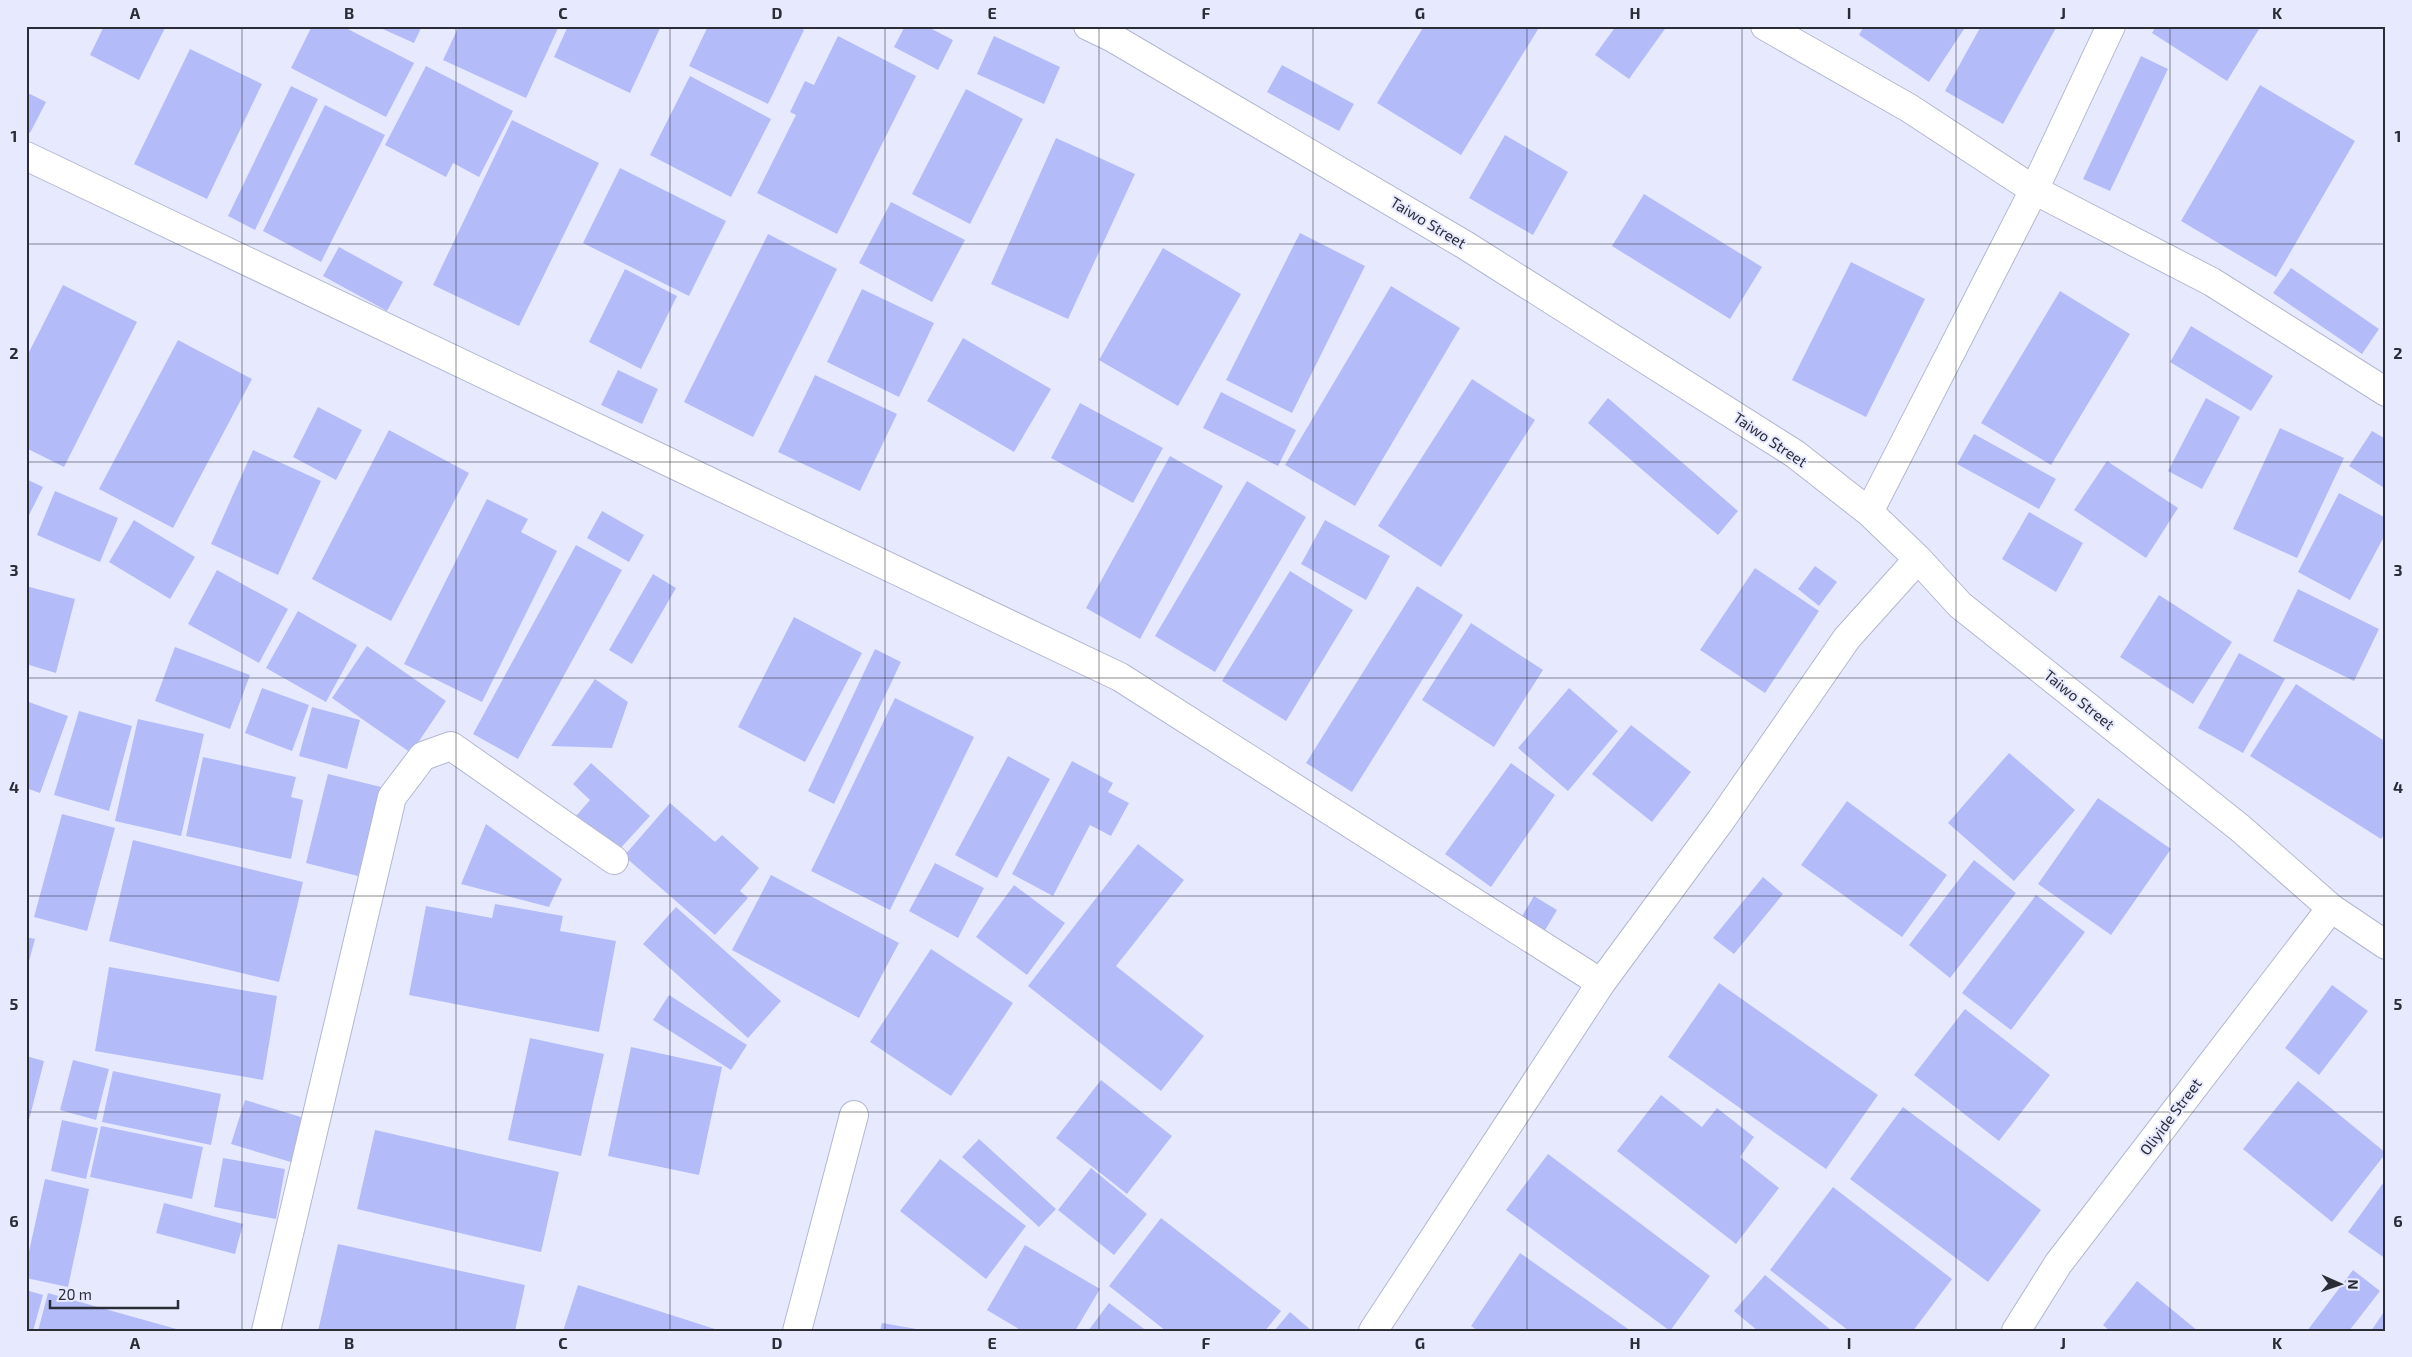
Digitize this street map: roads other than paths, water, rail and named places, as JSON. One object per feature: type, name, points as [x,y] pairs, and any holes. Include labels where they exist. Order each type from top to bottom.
[{"type":"street","name":"Taiwo Street","points":[[1088,26],[1113,38],[1465,245],[1795,454],[1869,512],[1918,559],[1960,605],[2240,828],[2331,908],[2386,945]]},
{"type":"street","points":[[1765,26],[1909,108],[2034,190],[2212,282],[2386,392]]},
{"type":"street","points":[[1869,512],[2034,190],[2111,26]]},
{"type":"street","points":[[26,156],[1120,677],[1601,983]]},
{"type":"street","points":[[1373,1331],[1601,983],[1721,820],[1847,638],[1918,559]]},
{"type":"street","points":[[266,1331],[392,797],[423,756],[451,746],[614,860]]},
{"type":"street","name":"Oliyide Street","points":[[2016,1331],[2058,1264],[2331,908]]},
{"type":"street","points":[[797,1331],[854,1114]]}]
